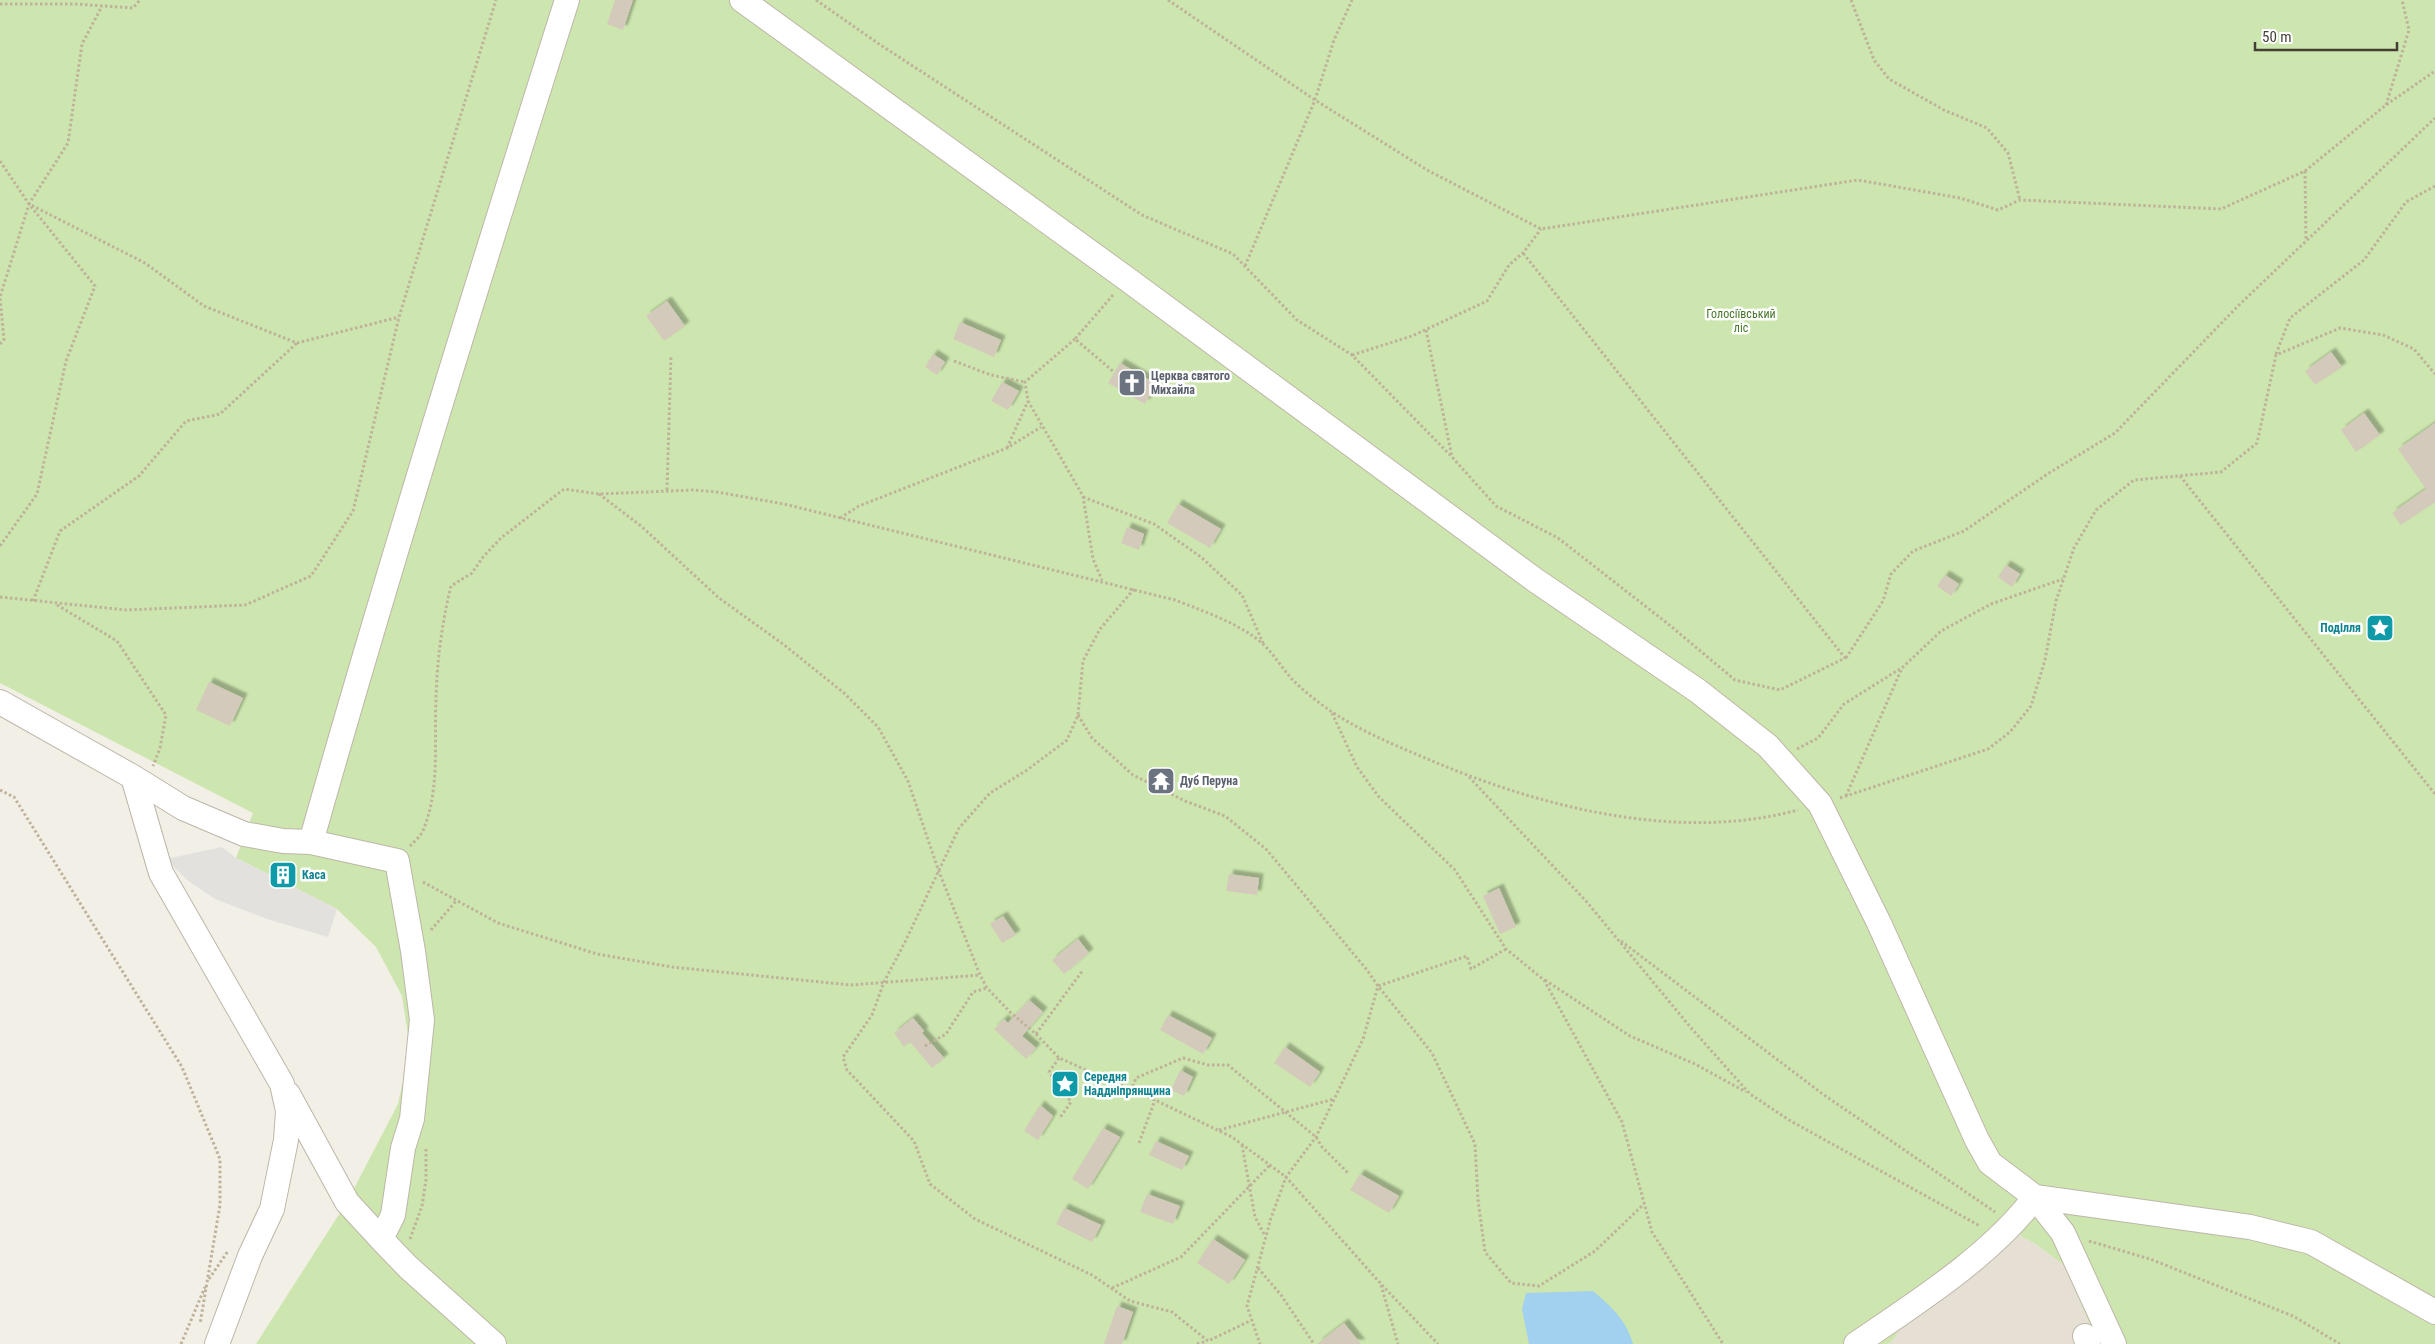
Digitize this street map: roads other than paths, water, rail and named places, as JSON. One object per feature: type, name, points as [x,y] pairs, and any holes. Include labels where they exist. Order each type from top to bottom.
[{"type":"street","points":[[311,842],[354,689],[566,0]]},
{"type":"street","points":[[742,0],[1127,279],[1535,580],[1698,691],[1768,746],[1820,804],[1879,923],[1977,1140],[1990,1163],[2035,1197],[2063,1233],[2114,1344]]},
{"type":"street","points":[[0,702],[139,781],[182,808],[244,834],[283,842],[311,842],[397,861],[413,951],[422,1020],[412,1119],[403,1148],[393,1215],[381,1239]]},
{"type":"street","points":[[139,781],[161,872],[282,1084],[346,1202],[408,1267],[494,1344]]},
{"type":"street","points":[[217,1344],[250,1256],[272,1209],[286,1140],[288,1111],[282,1084]]},
{"type":"street","points":[[1856,1344],[1909,1308],[2000,1238],[2017,1221],[2035,1197]]},
{"type":"street","points":[[2035,1197],[2250,1227],[2310,1242],[2435,1312]]},
{"type":"water","points":[[1593,1291],[1617,1314],[1630,1335],[1633,1344],[1529,1344],[1522,1309],[1526,1293]]},
{"type":"place","name":"Церква святого Михайла","points":[[1132,383]]},
{"type":"place","name":"Поділля","points":[[2380,628]]},
{"type":"place","name":"Дуб Перуна","points":[[1161,781]]},
{"type":"place","name":"Каса","points":[[283,875]]},
{"type":"place","name":"Середня Наддніпрянщина","points":[[1065,1084]]},
{"type":"park label","name":"Голосіївський ліс","points":[[1741,321]]}]
